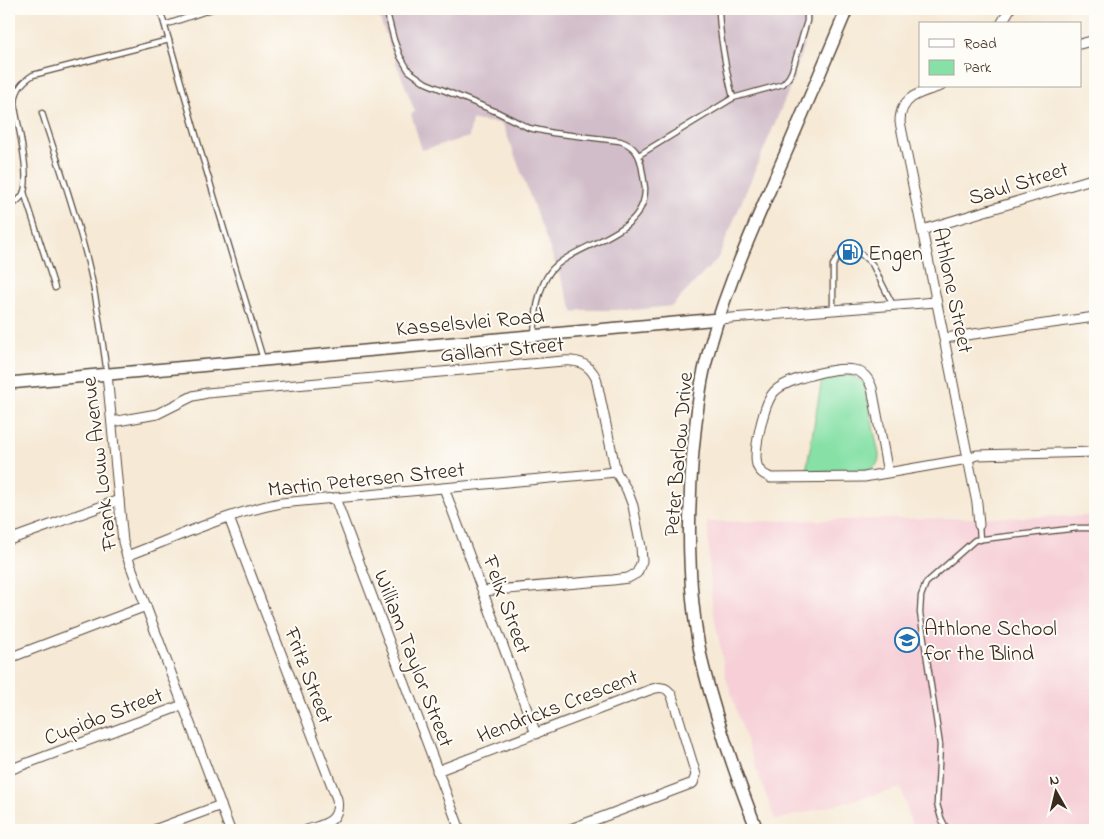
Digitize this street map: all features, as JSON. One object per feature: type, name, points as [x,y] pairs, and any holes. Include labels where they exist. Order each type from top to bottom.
[{"type":"street","name":"Peter Barlow Drive","points":[[757,830],[734,769],[703,663],[691,580],[688,543],[694,442],[700,389],[719,319],[732,281],[847,9]]},
{"type":"street","points":[[1002,22],[1010,9]]},
{"type":"street","points":[[1082,43],[1095,40]]},
{"type":"street","name":"Athlone Street","points":[[935,88],[910,98],[903,106],[900,116],[977,503],[979,526]]},
{"type":"street","name":"Saul Street","points":[[922,230],[1095,178]]},
{"type":"street","name":"Kasselsvlei Road","points":[[9,383],[833,309],[936,302]]},
{"type":"street","points":[[945,338],[1095,317]]},
{"type":"street","name":"Gallant Street","points":[[112,422],[157,414],[185,400],[207,393],[576,361],[589,366],[596,378],[616,472],[627,490],[638,525],[642,561],[637,573],[628,578],[613,580],[484,591]]},
{"type":"street","points":[[888,473],[872,388],[868,379],[860,372],[848,369],[818,373],[784,384],[772,395],[761,423],[756,459],[759,469],[766,476],[776,478],[864,477],[888,473],[968,458],[977,454],[1095,452]]},
{"type":"street","name":"Frank Louw Avenue","points":[[107,374],[123,542],[230,830]]},
{"type":"street","name":"Martin Petersen Street","points":[[127,556],[261,507],[281,503],[616,472]]},
{"type":"street","name":"Felix Street","points":[[444,488],[536,734]]},
{"type":"street","name":"William Taylor Street","points":[[335,498],[460,830]]},
{"type":"street","points":[[9,540],[119,500]]},
{"type":"street","name":"Fritz Street","points":[[230,518],[337,799],[337,811],[332,820],[307,830]]},
{"type":"street","points":[[9,658],[146,606]]},
{"type":"street","name":"Hendricks Crescent","points":[[438,771],[655,688],[666,688],[672,696],[696,775],[693,783],[568,830]]},
{"type":"street","name":"Cupido Street","points":[[9,770],[183,705]]},
{"type":"street","points":[[154,830],[221,805]]},
{"type":"lane","points":[[160,9],[264,360]]},
{"type":"lane","points":[[165,25],[212,9]]},
{"type":"lane","points":[[386,9],[400,56],[409,71],[426,83],[529,128],[553,133],[620,141],[630,145],[639,155],[645,188],[644,199],[640,208],[619,231],[580,250],[551,270],[541,289],[534,336]]},
{"type":"lane","points":[[720,9],[721,35],[733,98]]},
{"type":"lane","points":[[639,155],[733,98],[783,84],[789,78],[807,21],[807,9]]},
{"type":"lane","points":[[9,207],[19,200],[24,192],[26,176],[15,107],[15,97],[24,80],[169,40]]},
{"type":"lane","name":"Frank Louw Avenue","points":[[42,113],[78,226],[90,272],[100,322],[107,374]]},
{"type":"lane","points":[[24,192],[55,288]]},
{"type":"lane","points":[[860,254],[872,264],[893,305]]},
{"type":"lane","points":[[833,309],[834,265],[839,256]]},
{"type":"lane","points":[[979,526],[980,540]]},
{"type":"lane","points":[[947,830],[937,804],[940,745],[920,613],[923,590],[931,578],[975,540],[1078,528],[1095,528]]},
{"type":"shaded area","points":[[376,9],[815,9],[791,85],[718,258],[672,306],[634,310],[580,310],[574,313],[504,127],[499,123],[472,120],[469,137],[422,150],[411,114],[415,112]]},
{"type":"shaded area","name":"Athlone School for the Blind","points":[[1095,516],[1095,830],[913,830],[901,788],[775,820],[748,746],[726,677],[712,604],[707,522]]},
{"type":"green space","points":[[850,375],[864,382],[879,455],[878,463],[868,470],[806,472],[822,379]]},
{"type":"place","name":"Engen","points":[[850,252]]},
{"type":"place","name":"Athlone School for the Blind","points":[[907,640]]}]
